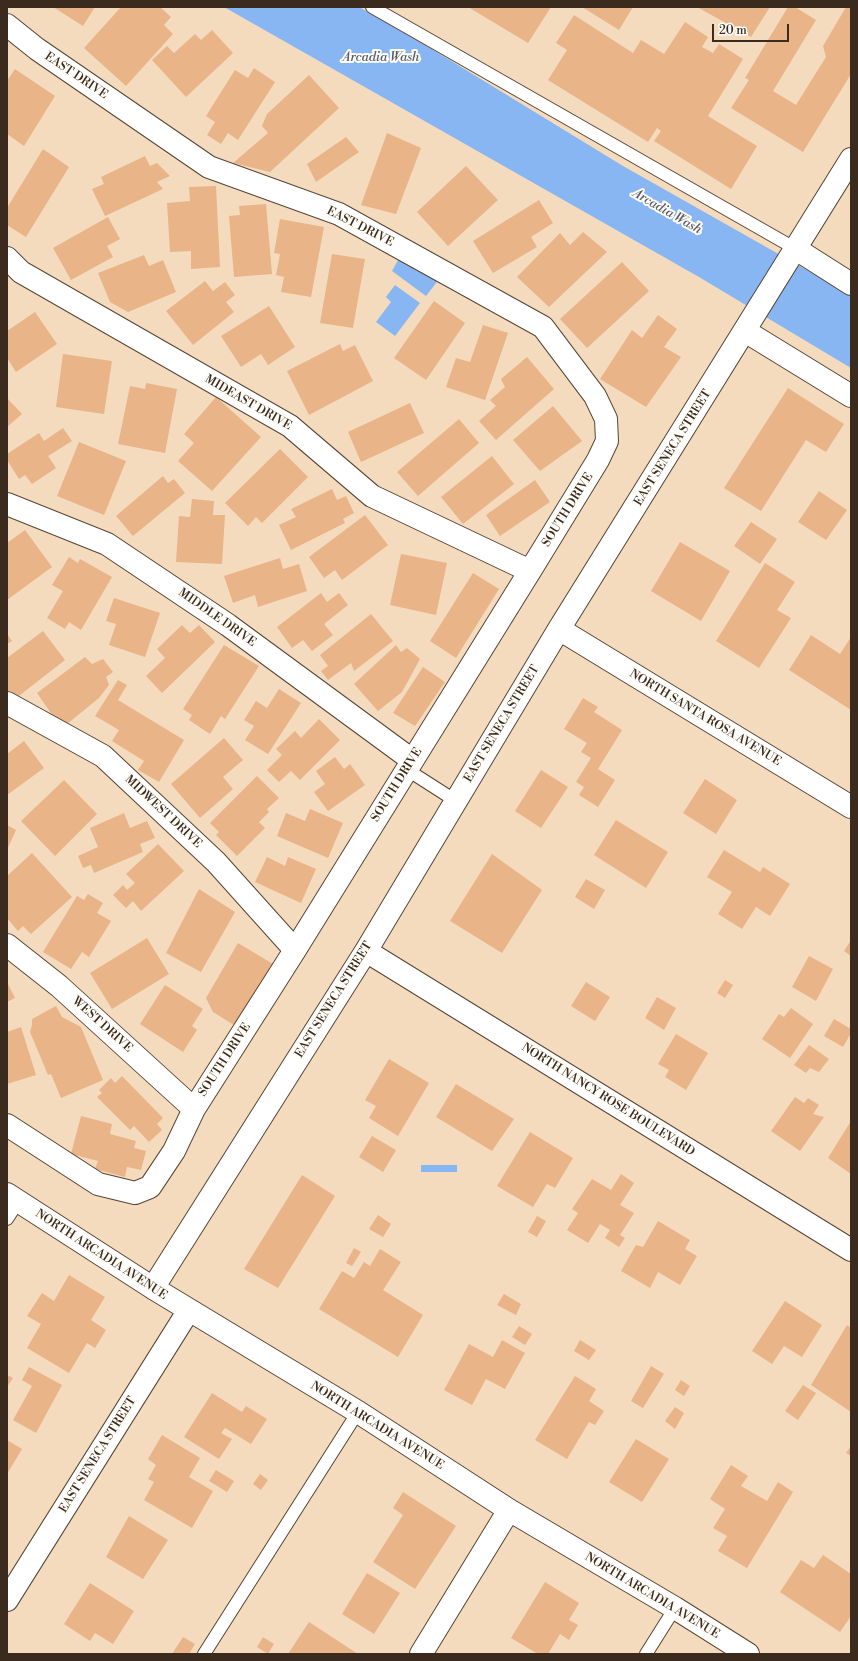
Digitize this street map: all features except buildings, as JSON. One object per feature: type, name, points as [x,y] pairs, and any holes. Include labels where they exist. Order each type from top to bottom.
[{"type":"street","name":"EAST DRIVE","points":[[7,25],[37,50],[209,167],[339,214],[543,327],[594,396],[606,419],[607,440],[598,460]]},
{"type":"street","name":"EAST SENECA STREET","points":[[153,1288],[366,951],[559,629],[851,159]]},
{"type":"street","points":[[793,253],[851,284]]},
{"type":"street","name":"MIDEAST DRIVE","points":[[7,258],[21,272],[290,426],[372,496],[530,571]]},
{"type":"street","points":[[748,327],[851,396]]},
{"type":"street","name":"SOUTH DRIVE","points":[[7,1125],[98,1184],[135,1193],[150,1187],[174,1151],[194,1109],[295,950],[598,460]]},
{"type":"street","name":"MIDDLE DRIVE","points":[[7,504],[107,544],[228,625],[409,765]]},
{"type":"street","name":"NORTH SANTA ROSA AVENUE","points":[[559,629],[851,807]]},
{"type":"street","name":"MIDWEST DRIVE","points":[[7,703],[103,756],[216,862],[295,950]]},
{"type":"street","name":"WEST DRIVE","points":[[7,945],[59,986],[194,1109]]},
{"type":"street","name":"NORTH NANCY ROSE BOULEVARD","points":[[366,951],[851,1250]]},
{"type":"street","name":"NORTH ARCADIA AVENUE","points":[[11,1205],[153,1288],[358,1412],[509,1510],[675,1608],[748,1654]]},
{"type":"street","name":"EAST SENECA STREET","points":[[7,1600],[189,1310]]},
{"type":"street","points":[[421,1654],[509,1510]]},
{"type":"lane","points":[[372,7],[793,253]]},
{"type":"lane","points":[[409,765],[456,801]]},
{"type":"lane","points":[[204,1654],[358,1412]]},
{"type":"lane","points":[[646,1654],[675,1608]]},
{"type":"water","name":"Arcadia Wash","points":[[224,7],[359,7],[399,29],[623,166],[851,295],[851,368],[699,277]]},
{"type":"water","points":[[401,255],[440,278],[426,296],[392,271]]},
{"type":"water","points":[[395,285],[420,303],[395,336],[376,322],[391,302],[386,297]]},
{"type":"water","points":[[421,1165],[457,1165],[457,1172],[421,1172]]}]
